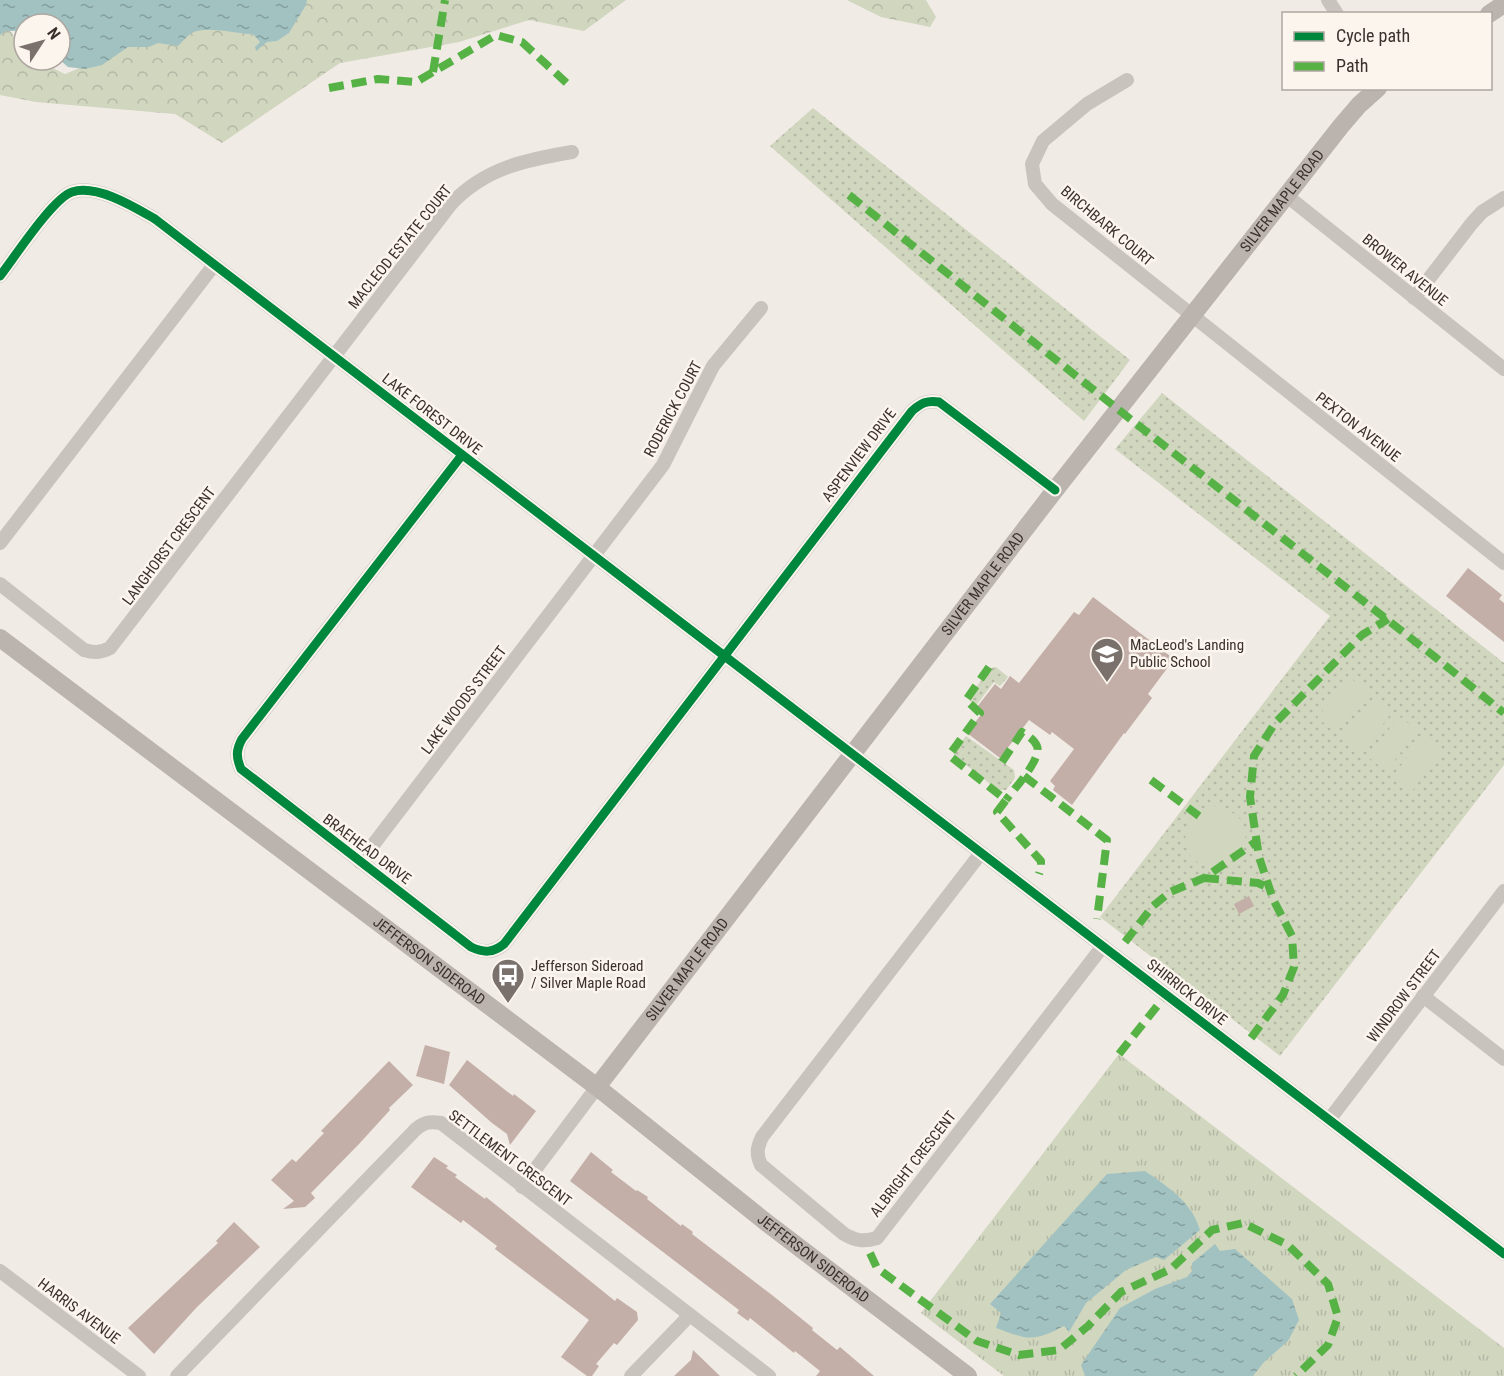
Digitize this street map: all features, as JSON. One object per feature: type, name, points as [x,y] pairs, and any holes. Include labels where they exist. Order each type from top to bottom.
[{"type":"street","name":"BIRCHBARK COURT","points":[[1127,80],[1088,104],[1043,141],[1032,164],[1035,184],[1052,204],[1192,316]]},
{"type":"street","name":"SILVER MAPLE ROAD","points":[[597,1088],[1055,490],[1359,105],[1376,90]]},
{"type":"street","name":"MACLEOD ESTATE COURT","points":[[334,357],[460,195],[489,175],[509,166],[525,160],[572,152]]},
{"type":"street","name":"LAKE FOREST DRIVE","points":[[0,276],[57,202],[65,195],[83,190],[117,199],[138,209],[155,219],[852,754]]},
{"type":"street","name":"BROWER AVENUE","points":[[1287,196],[1504,369]]},
{"type":"street","points":[[1414,297],[1472,223],[1504,198]]},
{"type":"street","points":[[0,543],[214,265]]},
{"type":"street","name":"RODERICK COURT","points":[[594,557],[663,465],[713,366],[761,308]]},
{"type":"street","name":"PEXTON AVENUE","points":[[1192,316],[1504,563]]},
{"type":"street","name":"LANGHORST CRESCENT","points":[[0,584],[84,650],[92,653],[110,648],[334,357]]},
{"type":"street","name":"ASPENVIEW DRIVE","points":[[725,657],[912,411],[921,404],[929,400],[949,407],[1055,490]]},
{"type":"street","name":"BRAEHEAD DRIVE","points":[[462,455],[237,748],[236,759],[241,769],[360,862],[471,947],[481,951],[497,950],[504,944],[725,657]]},
{"type":"street","name":"LAKE WOODS STREET","points":[[360,862],[594,557]]},
{"type":"street","name":"JEFFERSON SIDEROAD","points":[[0,638],[597,1088],[968,1376]]},
{"type":"street","name":"SHIRRICK DRIVE","points":[[852,754],[1504,1254]]},
{"type":"street","name":"ALBRIGHT CRESCENT","points":[[981,853],[769,1128],[757,1147],[757,1156],[761,1165],[844,1234],[856,1240],[866,1241],[877,1238],[1102,946]]},
{"type":"street","name":"WINDROW STREET","points":[[1329,1120],[1504,891]]},
{"type":"street","points":[[1423,996],[1504,1059]]},
{"type":"street","points":[[522,1187],[597,1088]]},
{"type":"street","name":"SETTLEMENT CRESCENT","points":[[177,1376],[422,1124],[431,1121],[441,1123],[769,1376]]},
{"type":"street","name":"HARRIS AVENUE","points":[[0,1271],[139,1376]]},
{"type":"street","points":[[631,1376],[690,1315]]},
{"type":"green space","points":[[270,0],[626,0],[584,31],[529,20],[459,42],[340,63],[222,143],[175,114],[36,102],[0,95],[0,17],[12,34],[12,72],[61,72],[65,74],[72,72],[116,53],[156,26]]},
{"type":"green space","points":[[847,0],[926,0],[936,17],[930,27],[881,17]]},
{"type":"green space","points":[[813,108],[1130,360],[1084,421],[770,146]]},
{"type":"green space","points":[[1162,393],[1504,663],[1504,765],[1280,1056],[1100,917],[1330,616],[1115,449]]},
{"type":"green space","points":[[996,667],[1008,677],[1000,686],[994,682],[975,707],[969,696],[991,668]]},
{"type":"green space","points":[[1349,677],[1368,692],[1336,732],[1317,718]]},
{"type":"green space","points":[[1374,697],[1393,711],[1361,752],[1343,737]]},
{"type":"green space","points":[[1399,716],[1418,731],[1386,771],[1368,757]]},
{"type":"green space","points":[[1424,735],[1443,750],[1412,791],[1393,776]]},
{"type":"green space","points":[[966,736],[1014,770],[1015,778],[1006,790],[998,790],[953,753]]},
{"type":"green space","points":[[1215,806],[1240,819],[1246,838],[1245,847],[1216,866],[1202,864],[1193,859],[1186,842],[1186,830],[1192,816]]},
{"type":"green space","points":[[1119,1054],[1504,1348],[1504,1376],[1004,1376],[921,1313]]},
{"type":"water","points":[[0,0],[307,0],[289,33],[277,41],[267,42],[256,51],[255,47],[260,42],[253,34],[204,30],[192,33],[178,46],[158,43],[149,47],[128,47],[102,65],[85,69],[72,67],[72,12],[12,12],[12,31],[6,31],[0,35]]},
{"type":"water","points":[[1145,1171],[1185,1203],[1200,1230],[1164,1260],[1156,1257],[1126,1270],[1086,1303],[1069,1332],[1064,1326],[1045,1335],[1031,1338],[996,1328],[1001,1313],[990,1304],[1107,1174]]},
{"type":"water","points":[[1215,1244],[1220,1251],[1235,1249],[1292,1299],[1299,1320],[1288,1341],[1264,1362],[1253,1376],[1085,1376],[1081,1365],[1120,1308],[1155,1289],[1187,1277],[1192,1271],[1192,1263]]},
{"type":"building","points":[[1468,568],[1502,595],[1499,599],[1504,603],[1504,642],[1446,596]]},
{"type":"building","points":[[1093,597],[1174,659],[1148,694],[1152,698],[1072,805],[1053,790],[1055,786],[1050,781],[1074,749],[1052,732],[1050,735],[1029,720],[1000,758],[967,733],[983,712],[977,707],[995,684],[1001,689],[1010,676],[1019,683],[1074,612],[1079,615]]},
{"type":"building","points":[[1249,896],[1254,906],[1239,914],[1234,904]]},
{"type":"building","points":[[425,1045],[450,1052],[444,1084],[416,1076]]},
{"type":"building","points":[[467,1060],[536,1111],[510,1145],[507,1134],[449,1085]]},
{"type":"building","points":[[389,1061],[413,1085],[311,1193],[315,1198],[305,1207],[283,1209],[294,1201],[271,1180],[292,1159],[296,1162],[324,1133],[321,1131]]},
{"type":"building","points":[[591,1152],[613,1170],[611,1172],[648,1197],[647,1199],[681,1226],[682,1224],[693,1232],[692,1234],[772,1295],[837,1350],[840,1347],[874,1376],[816,1376],[820,1371],[795,1351],[794,1353],[750,1318],[748,1321],[737,1313],[739,1310],[570,1181]]},
{"type":"building","points":[[434,1157],[448,1166],[446,1168],[457,1175],[455,1177],[485,1199],[486,1197],[615,1301],[617,1298],[637,1312],[638,1320],[617,1345],[614,1343],[596,1364],[599,1366],[592,1376],[587,1376],[561,1357],[589,1320],[495,1249],[497,1246],[463,1220],[461,1223],[411,1187]]},
{"type":"building","points":[[234,1222],[260,1247],[197,1307],[154,1354],[128,1328],[218,1243],[216,1241]]},
{"type":"building","points":[[693,1350],[720,1376],[674,1376],[691,1360]]},
{"type":"marked path","points":[[433,72],[445,0]]},
{"type":"marked path","points":[[329,88],[378,79],[416,82],[496,35],[522,42],[571,87]]},
{"type":"marked path","points":[[849,195],[1504,713]]},
{"type":"marked path","points":[[1251,1038],[1283,995],[1294,967],[1292,936],[1273,899],[1259,857],[1250,797],[1254,756],[1275,723],[1362,635],[1388,619]]},
{"type":"marked path","points":[[989,667],[966,700],[980,713],[950,756],[1006,800],[997,812],[1041,861],[1039,874]]},
{"type":"marked path","points":[[1002,762],[1022,732],[1037,746],[1031,766],[1006,800]]},
{"type":"marked path","points":[[1024,776],[1107,840],[1097,919]]},
{"type":"marked path","points":[[1151,780],[1199,816]]},
{"type":"marked path","points":[[1125,942],[1153,906],[1170,892],[1204,878],[1257,841]]},
{"type":"marked path","points":[[1204,878],[1258,883],[1269,888]]},
{"type":"marked path","points":[[1119,1054],[1166,995]]},
{"type":"marked path","points":[[870,1253],[877,1268],[977,1341],[1019,1355],[1059,1350],[1088,1326],[1121,1292],[1171,1269],[1212,1230],[1243,1223],[1288,1245],[1328,1284],[1338,1317],[1328,1345],[1296,1376]]},
{"type":"cycle path","points":[[0,276],[45,216],[72,192],[82,190],[104,194],[155,219],[1504,1254]]},
{"type":"cycle path","points":[[462,455],[242,739],[237,754],[241,769],[471,947],[484,951],[496,949],[504,944],[915,408],[931,401],[939,402],[1055,490]]},
{"type":"place","name":"MacLeod's Landing Public School","points":[[1107,683]]},
{"type":"place","name":"Jefferson Sideroad / Silver Maple Road","points":[[508,1004]]}]
